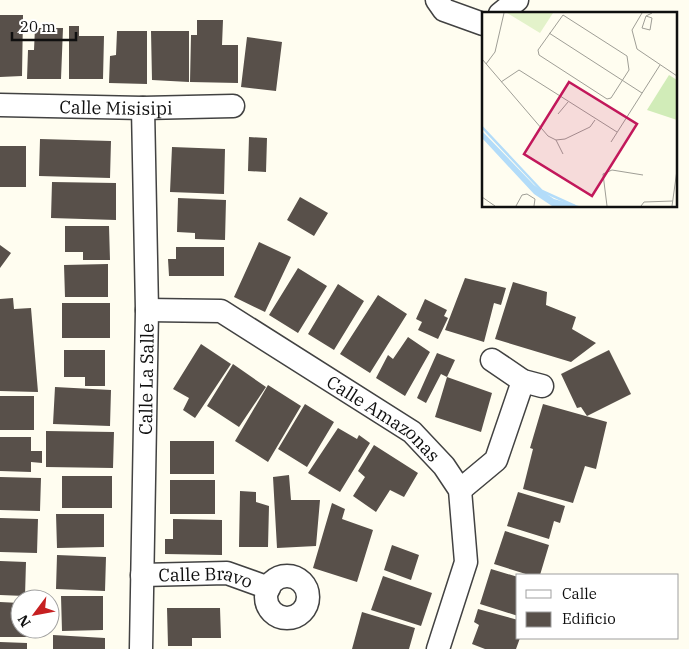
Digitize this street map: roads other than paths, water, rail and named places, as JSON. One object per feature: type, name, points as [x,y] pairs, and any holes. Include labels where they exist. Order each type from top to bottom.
[{"type":"street","points":[[437,0],[444,10],[482,24]]},
{"type":"street","points":[[502,12],[516,0]]},
{"type":"street","name":"Calle Misisipi","points":[[0,105],[143,108],[233,106]]},
{"type":"street","name":"Calle La Salle","points":[[141,649],[147,310],[143,108]]},
{"type":"street","name":"Calle Amazonas","points":[[147,310],[221,311],[412,432],[444,466],[460,490],[466,562],[438,649]]},
{"type":"street","points":[[460,490],[496,460],[532,384],[492,360]]},
{"type":"street","name":"Calle Bravo","points":[[142,576],[227,573],[268,588]]}]
